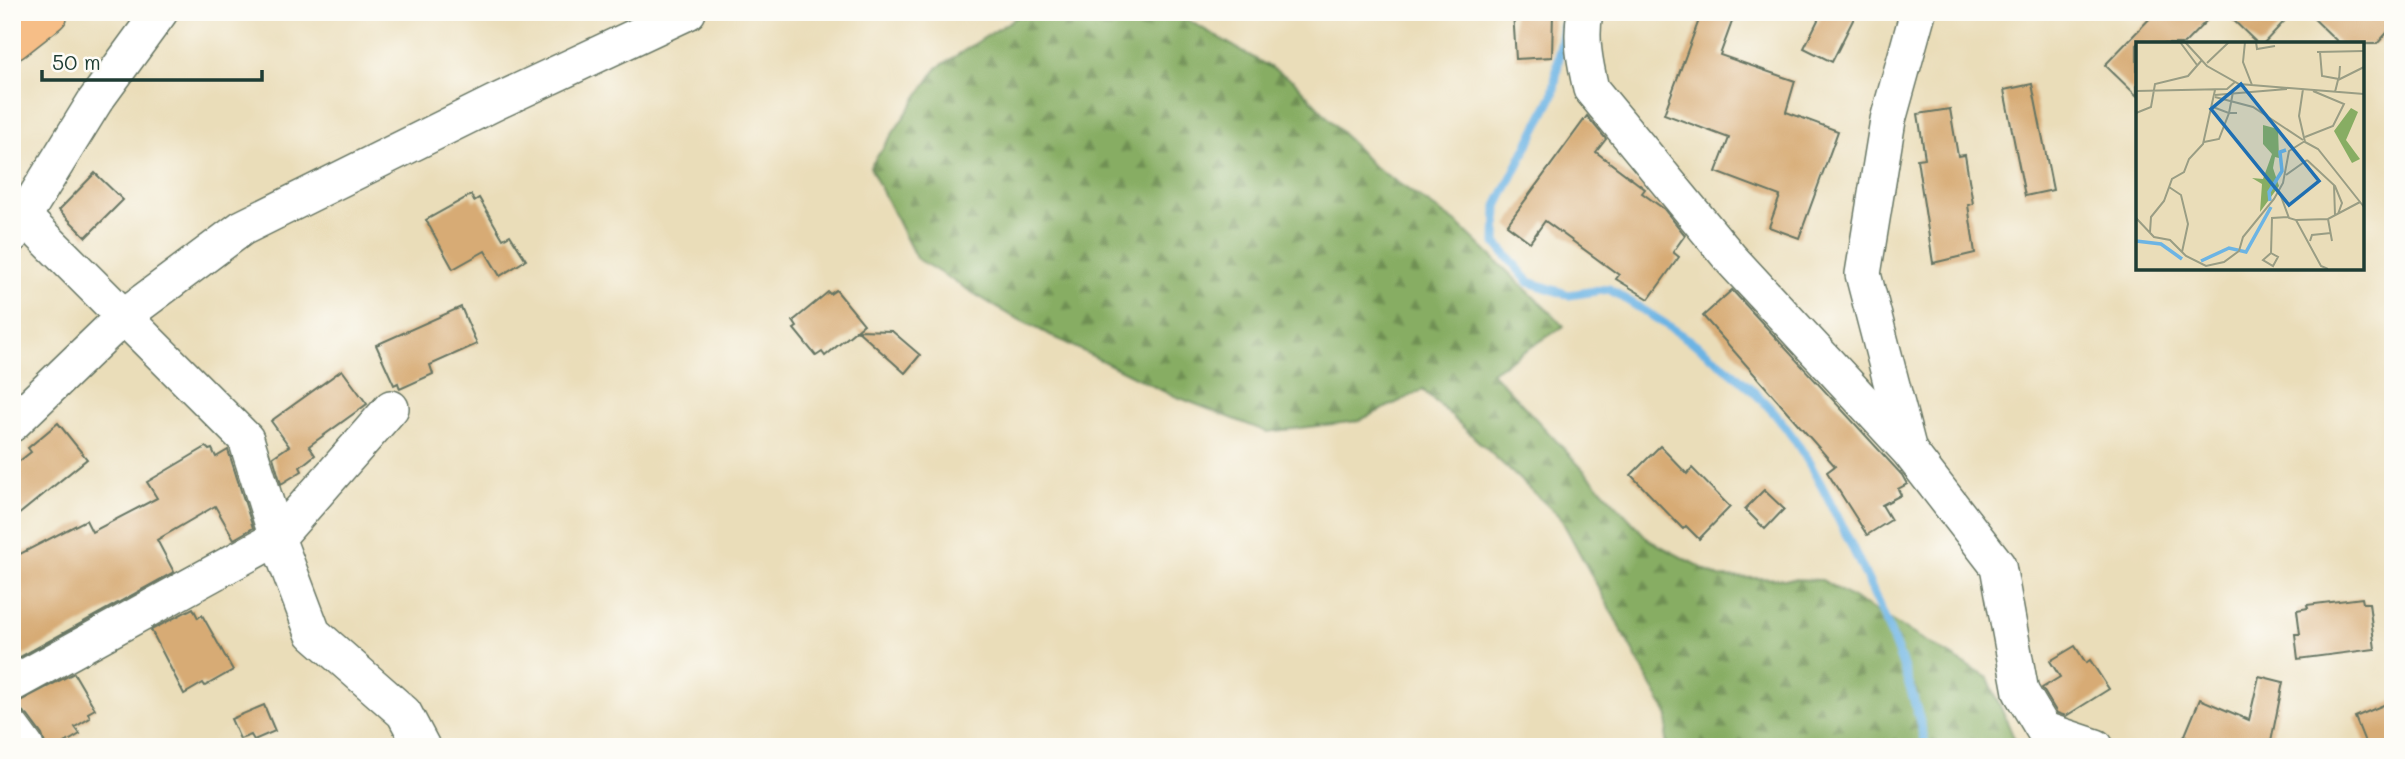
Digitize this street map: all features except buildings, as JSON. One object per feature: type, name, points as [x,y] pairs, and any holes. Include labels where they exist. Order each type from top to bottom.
[{"type":"highway","points":[[12,41],[49,12]]},
{"type":"street","points":[[160,12],[95,101],[18,226],[124,316],[246,439],[277,538],[313,633],[404,713],[422,747]]},
{"type":"street","points":[[12,424],[124,316],[242,228],[494,103],[688,12]]},
{"type":"street","points":[[1585,12],[1582,30],[1583,56],[1591,89],[1731,259],[1909,451],[1998,566],[2021,692],[2050,738],[2096,747]]},
{"type":"street","points":[[1909,451],[1863,274],[1888,120],[1918,12]]},
{"type":"street","points":[[12,684],[277,538],[391,408]]},
{"type":"street","points":[[12,728],[26,747]]},
{"type":"green space","points":[[1031,12],[1174,12],[1294,81],[1372,165],[1458,224],[1564,326],[1492,372],[1649,540],[1719,577],[1822,580],[1988,678],[2018,747],[1665,747],[1668,716],[1560,517],[1423,390],[1358,421],[1267,432],[1167,393],[1006,313],[916,258],[870,167],[937,68],[1020,15]]},
{"type":"waterway","points":[[1566,12],[1553,95],[1497,206],[1496,243],[1529,282],[1569,295],[1609,289],[1670,327],[1729,369],[1777,416],[1817,477],[1868,581],[1911,689],[1926,747]]}]
